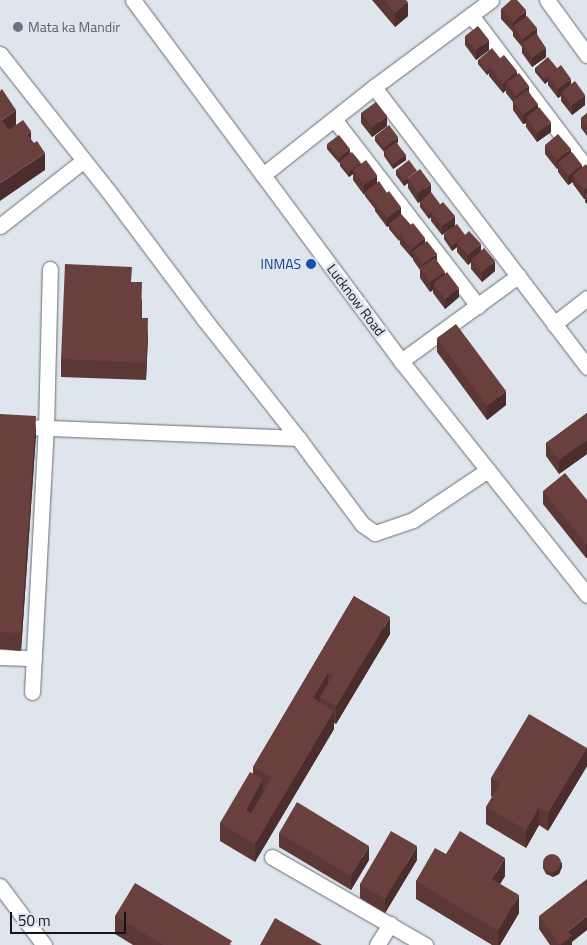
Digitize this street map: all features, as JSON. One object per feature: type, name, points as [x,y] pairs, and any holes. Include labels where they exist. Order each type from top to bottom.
[{"type":"street","name":"Lucknow Road","points":[[133,0],[401,361],[587,595]]},
{"type":"street","points":[[263,175],[374,87],[491,0]]},
{"type":"street","points":[[547,0],[587,55]]},
{"type":"street","points":[[471,15],[587,169]]},
{"type":"street","points":[[0,54],[109,192],[362,524],[375,533],[413,520],[488,470]]},
{"type":"street","points":[[374,87],[587,367]]},
{"type":"street","points":[[334,119],[478,306]]},
{"type":"street","points":[[0,226],[83,161]]},
{"type":"street","points":[[32,692],[46,429],[50,269]]},
{"type":"street","points":[[401,361],[518,276]]},
{"type":"street","points":[[554,324],[587,298]]},
{"type":"street","points":[[0,426],[298,438]]},
{"type":"street","points":[[0,657],[34,658]]},
{"type":"street","points":[[272,857],[425,945]]},
{"type":"street","points":[[0,886],[44,945]]},
{"type":"street","points":[[377,945],[390,924]]},
{"type":"building","points":[[384,0],[406,0],[408,2],[395,13]]},
{"type":"building","points":[[511,0],[517,0],[526,10],[513,23],[501,9]]},
{"type":"building","points":[[527,16],[537,28],[523,39],[513,26]]},
{"type":"building","points":[[478,26],[489,40],[476,50],[465,36]]},
{"type":"building","points":[[536,33],[546,48],[532,58],[522,43]]},
{"type":"building","points":[[492,48],[500,58],[487,71],[478,60]]},
{"type":"building","points":[[504,55],[517,71],[503,84],[489,67]]},
{"type":"building","points":[[548,57],[557,68],[545,79],[535,68]]},
{"type":"building","points":[[561,65],[571,79],[558,89],[548,76]]},
{"type":"building","points":[[519,73],[529,86],[516,96],[506,83]]},
{"type":"building","points":[[575,81],[585,95],[572,105],[561,92]]},
{"type":"building","points":[[2,89],[16,110],[2,120],[9,130],[23,120],[31,131],[27,134],[34,143],[37,141],[45,153],[0,183],[0,91]]},
{"type":"building","points":[[527,90],[538,104],[523,115],[513,101]]},
{"type":"building","points":[[376,102],[387,116],[372,127],[361,113]]},
{"type":"building","points":[[539,107],[551,122],[537,133],[526,117]]},
{"type":"building","points":[[587,113],[587,126],[581,118]]},
{"type":"building","points":[[389,125],[398,137],[384,148],[375,136]]},
{"type":"building","points":[[558,134],[571,149],[557,160],[545,145]]},
{"type":"building","points":[[339,135],[350,149],[339,158],[327,144]]},
{"type":"building","points":[[396,142],[406,155],[393,164],[384,151]]},
{"type":"building","points":[[352,152],[361,163],[349,172],[340,161]]},
{"type":"building","points":[[572,152],[582,165],[568,176],[558,162]]},
{"type":"building","points":[[366,160],[377,175],[364,185],[353,170]]},
{"type":"building","points":[[409,160],[417,171],[404,181],[396,170]]},
{"type":"building","points":[[586,164],[587,188],[584,190],[573,175]]},
{"type":"building","points":[[420,169],[431,184],[418,193],[408,178]]},
{"type":"building","points":[[379,181],[387,193],[375,204],[365,192]]},
{"type":"building","points":[[389,191],[401,207],[387,218],[375,202]]},
{"type":"building","points":[[431,192],[440,204],[429,214],[420,202]]},
{"type":"building","points":[[443,202],[455,216],[442,226],[431,212]]},
{"type":"building","points":[[401,214],[411,225],[399,236],[389,224]]},
{"type":"building","points":[[413,223],[425,238],[412,249],[400,234]]},
{"type":"building","points":[[457,224],[465,235],[452,246],[444,234]]},
{"type":"building","points":[[469,231],[481,244],[468,255],[457,243]]},
{"type":"building","points":[[427,241],[437,254],[423,264],[413,251]]},
{"type":"building","points":[[484,248],[495,261],[482,272],[471,260]]},
{"type":"building","points":[[435,258],[445,272],[430,282],[420,268]]},
{"type":"building","points":[[65,264],[132,267],[131,282],[142,282],[141,318],[148,318],[146,363],[61,359]]},
{"type":"building","points":[[447,272],[459,288],[445,299],[433,284]]},
{"type":"building","points":[[456,324],[506,391],[487,406],[437,338]]},
{"type":"building","points":[[587,413],[587,440],[559,460],[546,443]]},
{"type":"building","points":[[0,414],[36,416],[21,633],[0,632]]},
{"type":"building","points":[[565,473],[587,500],[587,544],[543,491]]},
{"type":"building","points":[[354,596],[390,617],[336,706],[320,697],[333,675],[328,673],[313,698],[334,711],[255,844],[220,823],[250,772],[263,779],[246,810],[251,813],[272,777],[253,767]]},
{"type":"building","points":[[529,714],[587,748],[548,813],[539,807],[526,830],[486,807],[500,784],[491,778]]},
{"type":"building","points":[[297,802],[369,846],[351,876],[279,833]]},
{"type":"building","points":[[391,831],[417,846],[385,899],[360,884]]},
{"type":"building","points":[[460,831],[505,858],[492,879],[519,895],[498,931],[416,881],[435,848],[446,854]]},
{"type":"building","points":[[552,854],[558,857],[561,863],[558,869],[552,872],[546,869],[543,863],[546,857]]},
{"type":"building","points":[[587,879],[587,916],[568,931],[572,936],[560,945],[539,916]]},
{"type":"building","points":[[135,883],[232,941],[229,945],[163,945],[115,916]]},
{"type":"building","points":[[275,918],[322,945],[260,945]]},
{"type":"place","name":"Mata ka Mandir","points":[[18,27]]},
{"type":"place","name":"INMAS","points":[[311,264]]}]
